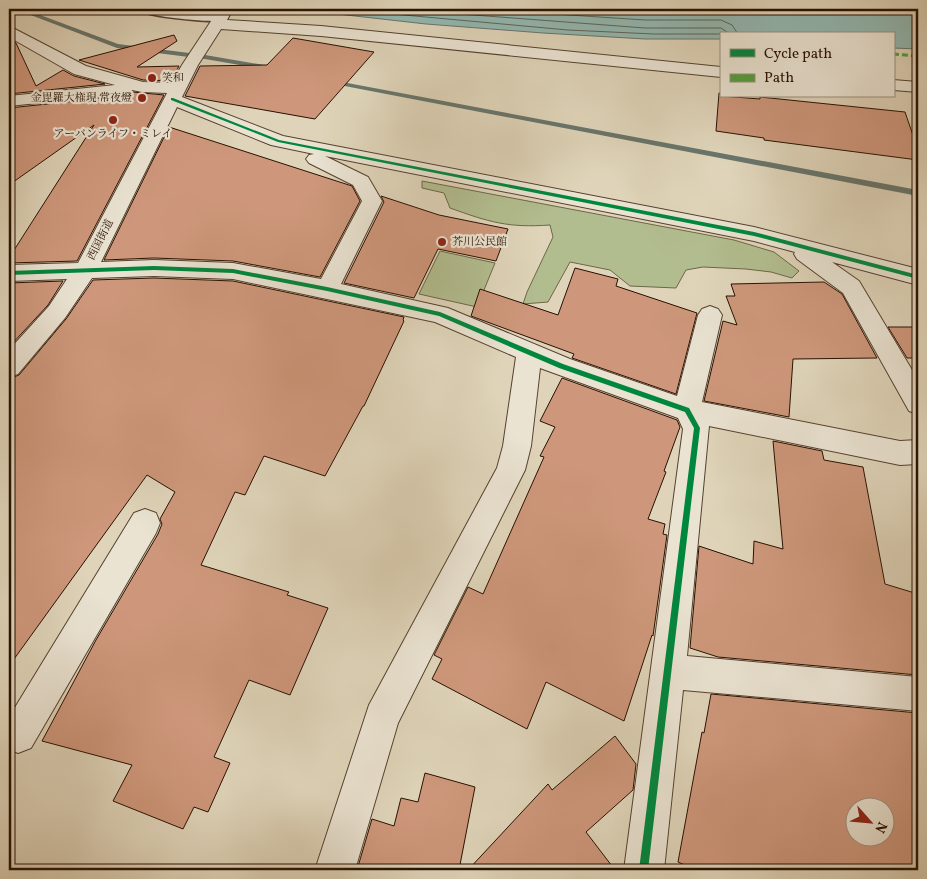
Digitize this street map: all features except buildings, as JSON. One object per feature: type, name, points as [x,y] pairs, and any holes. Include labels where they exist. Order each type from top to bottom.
[{"type":"street","points":[[221,17],[321,31],[720,72]]},
{"type":"street","name":"西国街道","points":[[9,367],[57,312],[85,271],[175,93],[190,65],[221,17]]},
{"type":"street","points":[[9,31],[73,67],[142,87],[175,93],[361,181],[372,201],[327,289]]},
{"type":"street","points":[[894,85],[918,87]]},
{"type":"street","points":[[9,101],[142,87]]},
{"type":"street","points":[[278,141],[754,234],[918,277]]},
{"type":"street","points":[[790,243],[851,287],[918,403]]},
{"type":"street","points":[[9,273],[154,268],[233,271],[327,289],[440,314],[529,352],[687,410],[900,453],[918,452]]},
{"type":"street","points":[[644,870],[697,428],[687,410],[710,315]]},
{"type":"street","points":[[335,870],[382,718],[512,470],[517,446],[529,352]]},
{"type":"street","points":[[9,731],[18,735],[145,523]]},
{"type":"street","points":[[668,672],[918,694]]},
{"type":"lane","points":[[144,9],[188,16],[221,17]]},
{"type":"green space","points":[[422,181],[734,240],[774,252],[799,271],[792,278],[771,272],[703,267],[686,270],[676,288],[630,286],[610,270],[570,262],[548,302],[523,304],[553,237],[550,225],[510,225],[464,213],[450,208],[444,193],[422,188]]},
{"type":"green space","points":[[440,251],[495,263],[477,307],[419,294]]},
{"type":"water","points":[[293,9],[857,9],[918,13],[918,49],[894,48],[894,32],[720,32],[720,39],[645,39],[426,24]]},
{"type":"waterway","points":[[18,9],[117,46],[205,57],[270,68]]},
{"type":"waterway","points":[[329,81],[918,193]]},
{"type":"marked path","points":[[894,54],[918,56]]},
{"type":"cycle path","points":[[172,99],[278,141],[754,234],[918,277]]},
{"type":"cycle path","points":[[9,273],[154,268],[233,271],[327,289],[440,314],[561,366],[687,410],[697,428],[644,870]]},
{"type":"place","name":"笑和","points":[[152,78]]},
{"type":"place","name":"金毘羅大権現 常夜燈","points":[[142,98]]},
{"type":"place","name":"アーバンライフ・ミレイ","points":[[113,120]]},
{"type":"place","name":"芥川公民館","points":[[442,242]]}]
